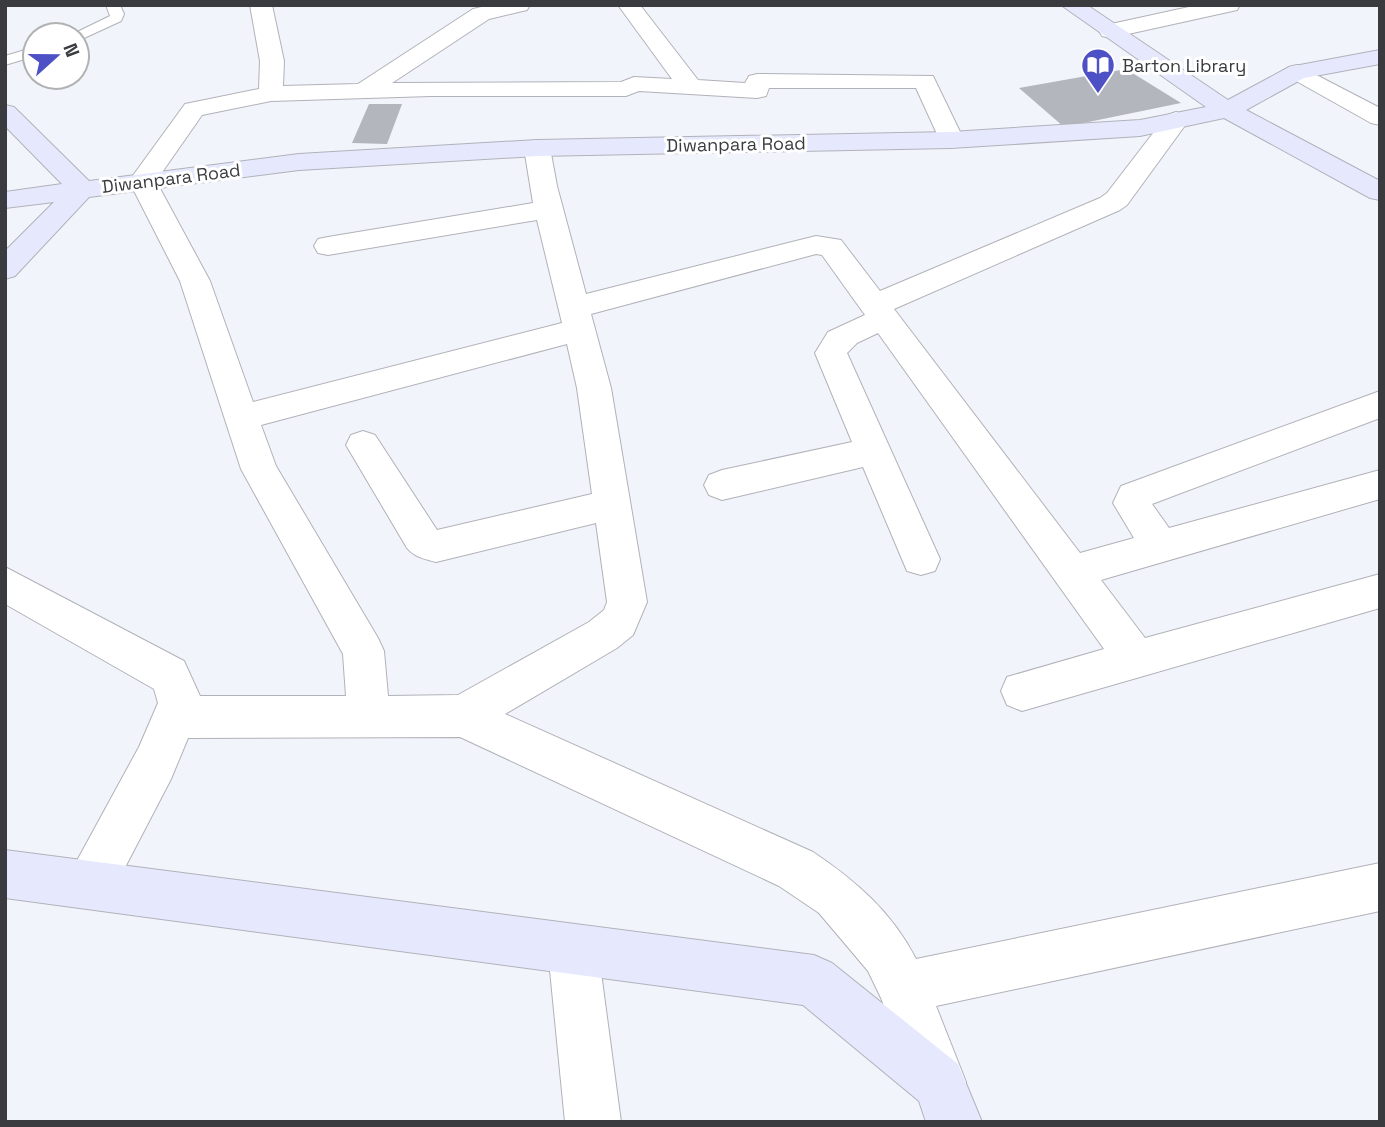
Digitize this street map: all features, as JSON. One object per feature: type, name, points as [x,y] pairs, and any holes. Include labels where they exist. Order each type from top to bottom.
[{"type":"street","points":[[261,5],[272,61],[271,94]]},
{"type":"street","points":[[364,91],[481,14],[519,5]]},
{"type":"street","points":[[629,5],[688,85]]},
{"type":"street","points":[[1072,5],[1227,110],[1380,192]]},
{"type":"street","points":[[1110,31],[1229,5]]},
{"type":"street","name":"Diwanpara Road","points":[[5,200],[299,162],[537,148],[951,140],[1140,128],[1227,110],[1297,72],[1380,57]]},
{"type":"street","points":[[1297,72],[1380,118]]},
{"type":"street","points":[[369,717],[363,651],[259,469],[195,281],[142,181],[194,109],[271,94],[626,89],[634,84],[757,91],[757,81],[925,81],[951,140]]},
{"type":"street","points":[[5,112],[82,189],[5,269]]},
{"type":"street","points":[[921,559],[831,353],[834,345],[840,338],[881,312],[1110,204],[1117,199],[1176,120]]},
{"type":"street","points":[[462,716],[603,635],[619,622],[627,602],[594,388],[549,209],[537,148]]},
{"type":"street","points":[[328,246],[549,209]]},
{"type":"street","points":[[5,259],[32,241]]},
{"type":"street","points":[[240,418],[824,244],[837,253],[1136,659]]},
{"type":"street","points":[[1160,547],[1131,503],[1134,496],[1380,404]]},
{"type":"street","points":[[363,446],[420,537],[425,543],[436,546],[613,504]]},
{"type":"street","points":[[722,485],[874,451]]},
{"type":"street","points":[[1072,572],[1380,484]]},
{"type":"street","points":[[5,584],[169,675],[176,686],[180,704],[155,763],[90,886]]},
{"type":"street","points":[[1022,691],[1380,591]]},
{"type":"street","points":[[174,717],[462,716],[796,869],[836,896],[886,953],[903,987],[946,1102]]},
{"type":"street","points":[[5,874],[814,981],[946,1102]]},
{"type":"street","points":[[903,987],[1380,887]]},
{"type":"street","points":[[573,950],[593,1122]]},
{"type":"lane","points":[[91,30],[111,22],[117,14],[113,5]]},
{"type":"building","name":"Barton Library","points":[[1126,69],[1181,103],[1064,127],[1019,88]]},
{"type":"building","points":[[369,104],[402,104],[387,144],[352,143]]},
{"type":"place","name":"Barton Library","points":[[1098,95]]}]
